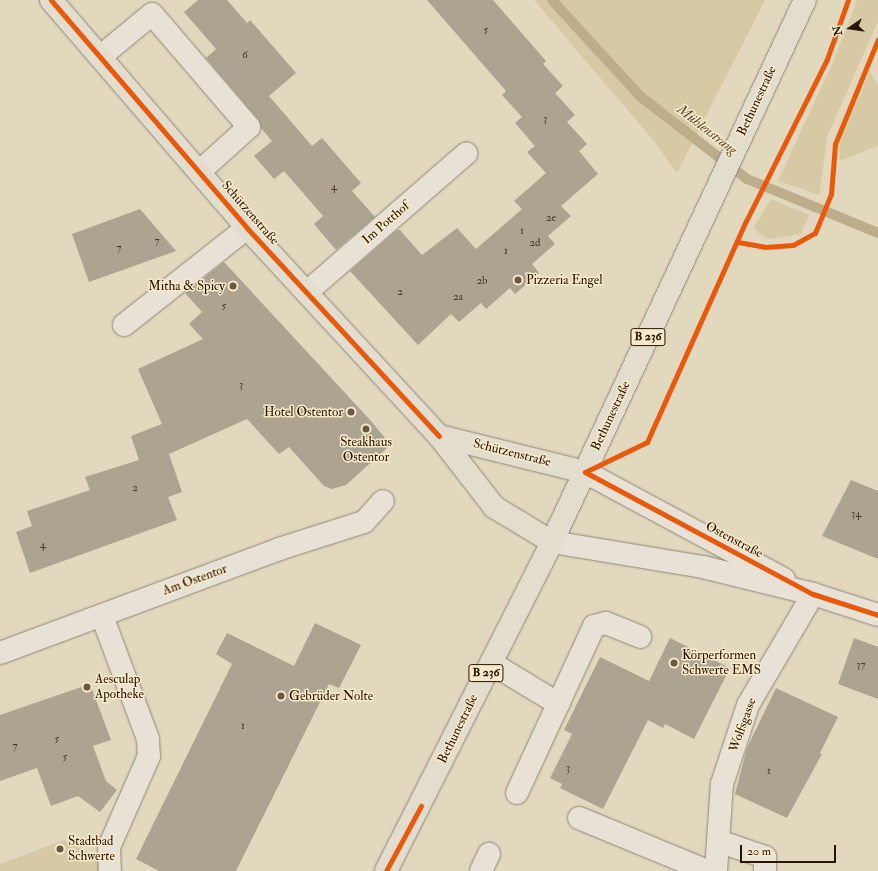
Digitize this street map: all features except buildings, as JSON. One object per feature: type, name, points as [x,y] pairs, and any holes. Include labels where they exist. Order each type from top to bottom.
[{"type":"main road","name":"Schützenstraße","points":[[51,0],[247,228],[439,436],[494,507],[552,542]]},
{"type":"main road","name":"Bethunestraße","points":[[386,871],[552,542],[805,0]]},
{"type":"main road","name":"Schützenstraße","points":[[439,436],[585,472]]},
{"type":"street","points":[[100,57],[152,14],[249,127],[199,172]]},
{"type":"street","name":"Im Potthof","points":[[307,292],[466,154]]},
{"type":"street","points":[[124,325],[247,228]]},
{"type":"street","name":"Ostenstraße","points":[[585,472],[813,594]]},
{"type":"street","name":"Am Ostentor","points":[[0,653],[279,549],[364,522],[383,501]]},
{"type":"street","name":"Ostenstraße","points":[[552,542],[703,567],[813,594],[878,615]]},
{"type":"street","name":"Wolfsgasse","points":[[716,871],[722,784],[748,705],[813,594]]},
{"type":"street","points":[[102,616],[148,739],[149,756],[109,847],[110,871]]},
{"type":"street","points":[[517,793],[594,626],[606,623],[640,637]]},
{"type":"street","points":[[491,663],[559,704]]},
{"type":"street","points":[[579,818],[707,871]]},
{"type":"street","points":[[718,841],[765,857],[765,871]]},
{"type":"shaded area","points":[[534,0],[765,0],[677,173],[654,141]]},
{"type":"shaded area","points":[[857,0],[878,0],[878,21],[828,135],[819,195],[778,181],[833,62]]},
{"type":"shaded area","points":[[870,71],[878,86],[878,146],[840,161],[839,143]]},
{"type":"shaded area","points":[[771,199],[809,215],[801,234],[768,239],[758,233],[754,227]]},
{"type":"shaded area","name":"Stadtbad Schwerte","points":[[64,840],[100,859],[104,871],[0,871],[0,864]]},
{"type":"waterway","name":"Mühlenstrang","points":[[552,0],[641,97],[747,179],[878,233]]},
{"type":"cycle path","points":[[51,0],[247,228],[439,436]]},
{"type":"cycle path","points":[[585,472],[647,442],[746,221],[827,59],[848,0]]},
{"type":"cycle path","points":[[738,242],[765,247],[793,245],[815,233],[831,194],[835,144],[878,39]]},
{"type":"cycle path","points":[[585,472],[813,594],[878,615]]},
{"type":"cycle path","points":[[386,871],[421,806]]},
{"type":"place","name":"Pizzeria Engel","points":[[518,280]]},
{"type":"place","name":"Mitha & Spicy","points":[[233,286]]},
{"type":"place","name":"Hotel Ostentor","points":[[351,412]]},
{"type":"place","name":"Steakhaus Ostentor","points":[[366,429]]},
{"type":"place","name":"Körperformen Schwerte EMS","points":[[674,663]]},
{"type":"place","name":"Aesculap Apotheke","points":[[87,687]]},
{"type":"place","name":"Gebrüder Nolte","points":[[281,696]]},
{"type":"place","name":"Stadtbad Schwerte","points":[[60,849]]}]
